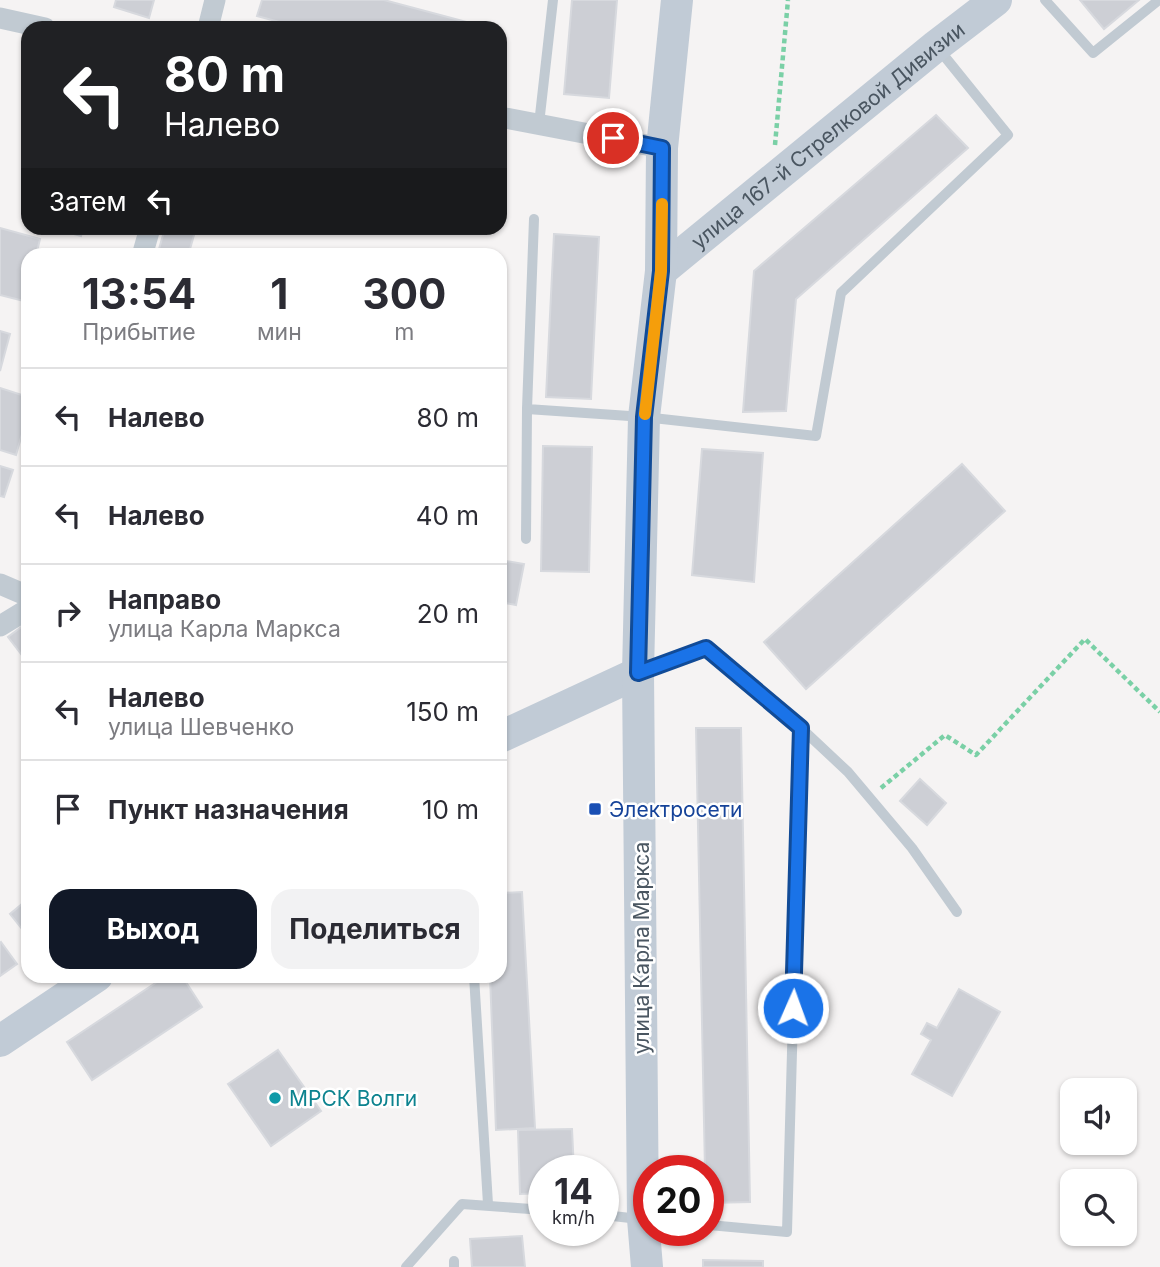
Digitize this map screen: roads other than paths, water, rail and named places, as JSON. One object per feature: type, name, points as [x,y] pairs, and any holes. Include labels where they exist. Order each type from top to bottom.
[{"type":"street","points":[[210,21],[215,0]]},
{"type":"street","name":"улица Карла Маркса","points":[[645,1155],[638,673],[644,417],[661,271],[662,148],[677,0]]},
{"type":"street","name":"улица 167-й Стрелковой Дивизии","points":[[661,271],[996,0]]},
{"type":"street","points":[[0,18],[21,23]]},
{"type":"street","points":[[507,118],[662,148]]},
{"type":"street","points":[[0,584],[21,593]]},
{"type":"street","points":[[0,626],[21,613]]},
{"type":"street","points":[[507,734],[638,673]]},
{"type":"street","points":[[0,1041],[87,983]]},
{"type":"street","name":"улица Карла Маркса","points":[[647,1246],[647,1267]]},
{"type":"lane","points":[[539,124],[553,0]]},
{"type":"lane","points":[[1045,0],[1093,53],[1159,0]]},
{"type":"lane","points":[[527,410],[644,417],[816,436],[841,293],[1009,135],[936,46]]},
{"type":"lane","points":[[526,539],[527,410],[534,219]]},
{"type":"lane","points":[[638,673],[706,648],[801,728],[848,772],[912,848],[957,912]]},
{"type":"lane","points":[[724,1226],[787,1231],[801,728]]},
{"type":"lane","points":[[474,983],[488,1205]]},
{"type":"lane","points":[[407,1267],[462,1204],[528,1209]]},
{"type":"place","name":"Электросети","points":[[595,809]]},
{"type":"place","name":"МРСК Волги","points":[[275,1098]]}]
